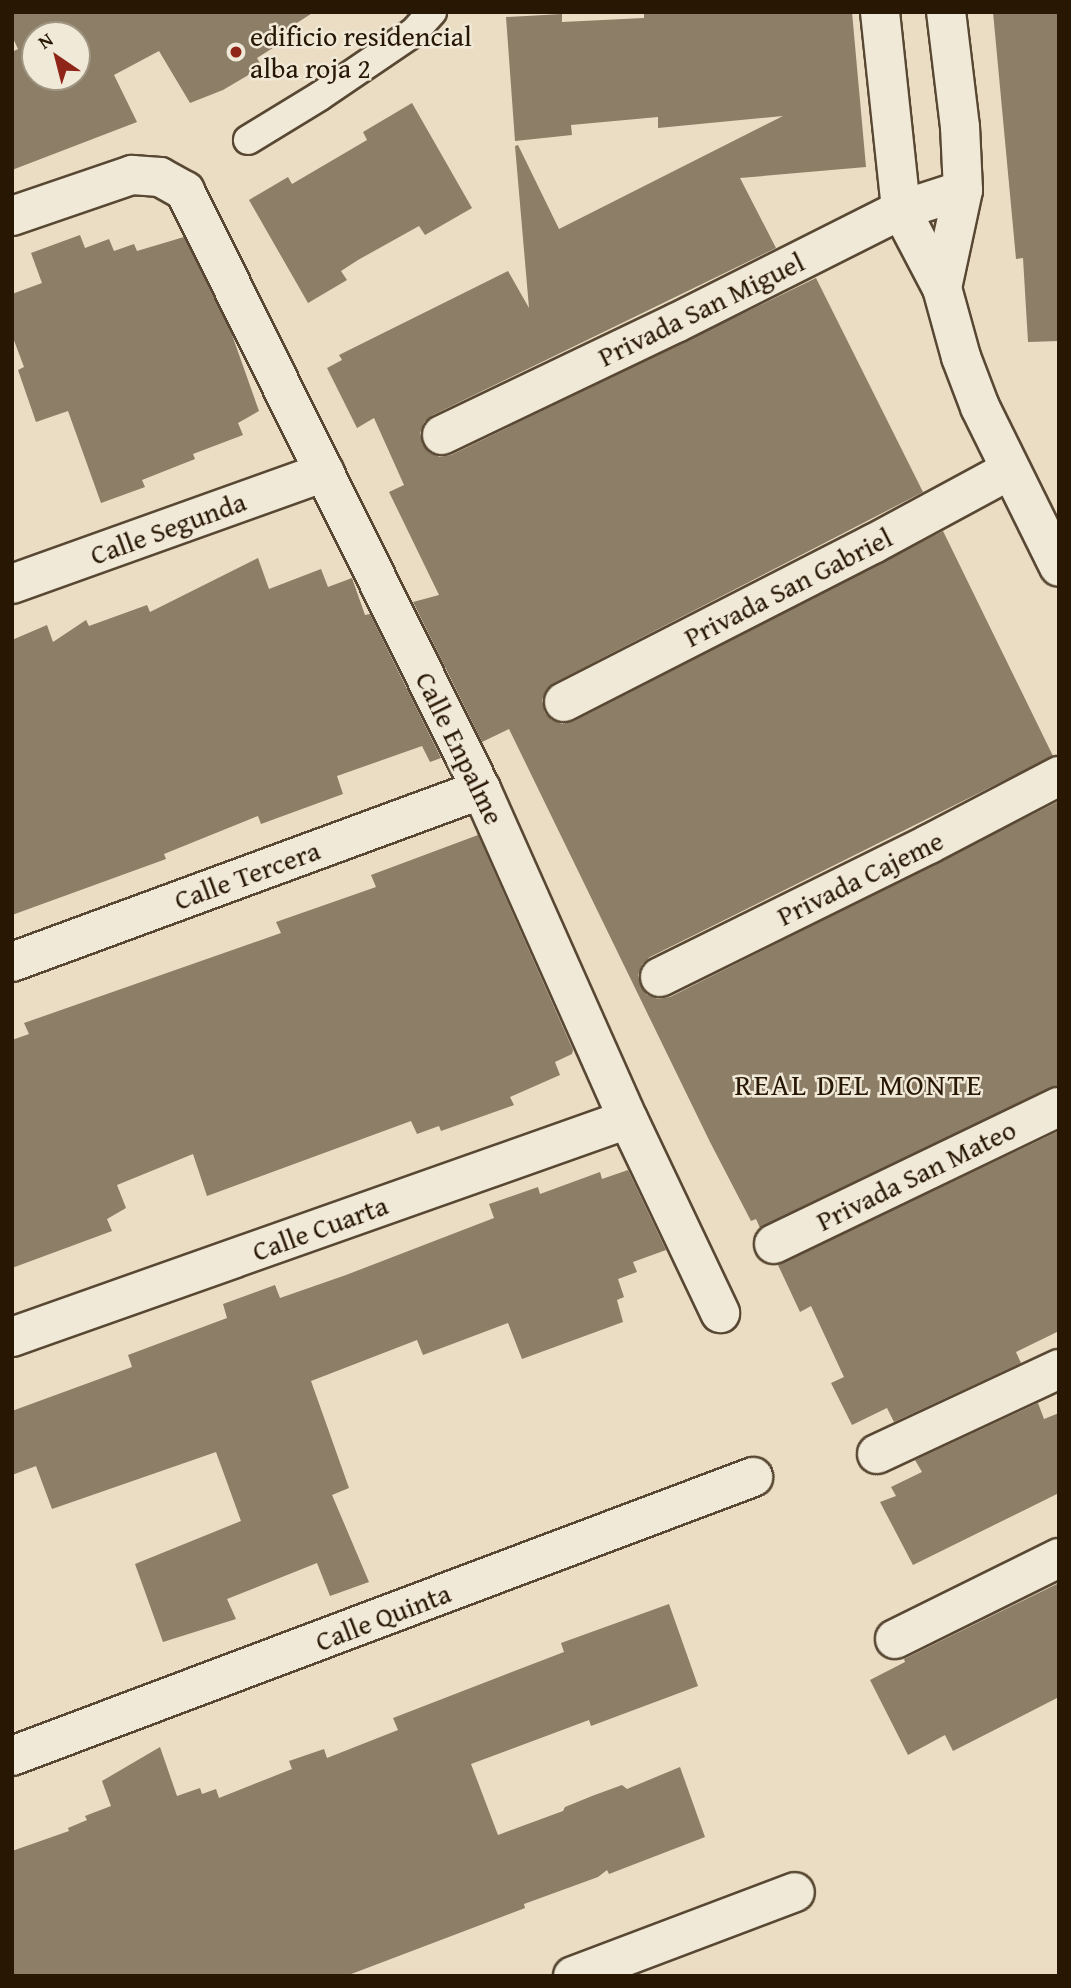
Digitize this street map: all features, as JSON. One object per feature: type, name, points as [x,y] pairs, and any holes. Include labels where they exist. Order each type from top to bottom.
[{"type":"street","points":[[880,12],[901,210],[942,288],[961,357],[979,407],[1059,567]]},
{"type":"street","points":[[942,288],[963,190],[960,127],[946,12]]},
{"type":"street","name":"Calle Enpalme","points":[[12,216],[132,174],[160,177],[185,191],[481,789],[628,1119],[720,1313]]},
{"type":"street","name":"Privada San Miguel","points":[[442,435],[676,323],[901,210],[963,190]]},
{"type":"street","name":"Privada San Gabriel","points":[[564,702],[861,551],[1010,470]]},
{"type":"street","name":"Calle Segunda","points":[[12,584],[325,472]]},
{"type":"street","name":"Privada Cajeme","points":[[660,976],[929,844],[1059,776]]},
{"type":"street","name":"Calle Tercera","points":[[12,962],[481,789]]},
{"type":"street","name":"Privada San Mateo","points":[[774,1244],[1059,1107]]},
{"type":"street","name":"Calle Cuarta","points":[[12,1338],[628,1119]]},
{"type":"street","points":[[877,1454],[1059,1370]]},
{"type":"street","name":"Calle Quinta","points":[[12,1756],[753,1477]]},
{"type":"street","points":[[895,1639],[1059,1559]]},
{"type":"street","points":[[573,1976],[795,1892]]},
{"type":"lane","points":[[248,140],[320,96],[414,32],[432,12]]},
{"type":"building","points":[[12,12],[314,12],[275,37],[279,44],[257,58],[262,67],[223,90],[190,103],[159,51],[114,75],[137,122],[12,170],[12,52],[18,49],[12,36]]},
{"type":"building","points":[[644,12],[852,12],[866,167],[740,178],[776,248],[433,415],[424,422],[420,433],[423,445],[430,453],[440,457],[451,455],[816,278],[923,492],[554,683],[546,690],[542,700],[545,713],[562,724],[574,721],[943,531],[1053,756],[650,957],[642,964],[638,975],[641,987],[647,995],[658,999],[670,997],[1059,801],[1059,1085],[760,1228],[756,1219],[751,1221],[710,1142],[509,729],[482,742],[413,602],[439,595],[389,492],[404,485],[374,418],[357,428],[327,368],[342,360],[339,355],[508,271],[529,308],[515,146],[518,145],[559,229],[783,116],[658,128],[658,117],[571,125],[572,135],[515,141],[506,17],[562,14],[562,22],[644,18]]},
{"type":"building","points":[[993,12],[1059,12],[1059,341],[1028,342],[1023,258],[1016,259]]},
{"type":"building","points":[[412,103],[472,208],[425,235],[419,226],[358,260],[341,271],[347,280],[308,303],[249,200],[288,177],[292,184],[367,140],[363,132]]},
{"type":"building","points":[[80,235],[85,248],[109,239],[114,251],[134,244],[137,251],[184,237],[231,332],[259,411],[238,423],[243,435],[193,454],[195,459],[142,480],[145,487],[101,503],[68,411],[36,422],[18,370],[24,367],[12,335],[12,294],[42,283],[31,253]]},
{"type":"building","points":[[258,558],[269,589],[321,569],[328,587],[352,578],[365,615],[370,614],[441,758],[430,762],[422,746],[337,776],[343,794],[261,824],[258,816],[164,854],[166,859],[12,915],[12,640],[47,625],[53,642],[86,620],[89,626],[147,605],[150,612]]},
{"type":"building","points":[[478,835],[573,1050],[572,1054],[555,1062],[560,1075],[510,1097],[514,1105],[441,1131],[439,1126],[417,1134],[411,1121],[207,1196],[193,1154],[117,1185],[126,1208],[107,1219],[112,1231],[12,1268],[12,1040],[29,1034],[24,1023],[281,933],[276,922],[376,887],[371,875]]},
{"type":"building","points":[[1059,1131],[1059,1331],[1016,1352],[1021,1363],[894,1422],[887,1408],[852,1425],[831,1383],[844,1377],[811,1306],[800,1312],[778,1265]]},
{"type":"building","points":[[628,1170],[666,1250],[633,1262],[637,1272],[618,1279],[624,1297],[617,1300],[623,1322],[522,1359],[508,1323],[423,1355],[417,1340],[311,1381],[349,1488],[332,1495],[369,1582],[330,1596],[317,1563],[227,1599],[236,1619],[163,1642],[135,1564],[241,1521],[216,1452],[52,1509],[36,1466],[12,1475],[12,1411],[132,1367],[128,1355],[227,1318],[223,1304],[275,1285],[280,1298],[494,1218],[489,1204],[538,1187],[540,1194],[600,1172],[602,1179]]},
{"type":"building","points":[[1038,1403],[1044,1419],[1059,1413],[1059,1493],[913,1565],[880,1502],[896,1496],[891,1487],[922,1472],[915,1460]]},
{"type":"building","points":[[1059,1583],[1059,1697],[953,1751],[945,1735],[908,1755],[870,1680],[905,1662],[904,1659]]},
{"type":"building","points":[[669,1604],[698,1686],[591,1726],[589,1720],[471,1764],[498,1835],[563,1811],[565,1807],[592,1796],[622,1785],[627,1789],[680,1767],[705,1837],[609,1874],[607,1870],[598,1877],[524,1904],[525,1908],[346,1976],[12,1976],[12,1851],[69,1831],[68,1828],[87,1820],[85,1816],[111,1806],[102,1781],[160,1747],[177,1796],[200,1788],[202,1794],[216,1789],[219,1798],[292,1769],[289,1761],[324,1749],[327,1758],[398,1730],[393,1718],[564,1652],[561,1643]]},
{"type":"place","name":"edificio residencial alba roja 2","points":[[236,52]]},
{"type":"district","name":"REAL DEL MONTE","points":[[859,1084]]}]
